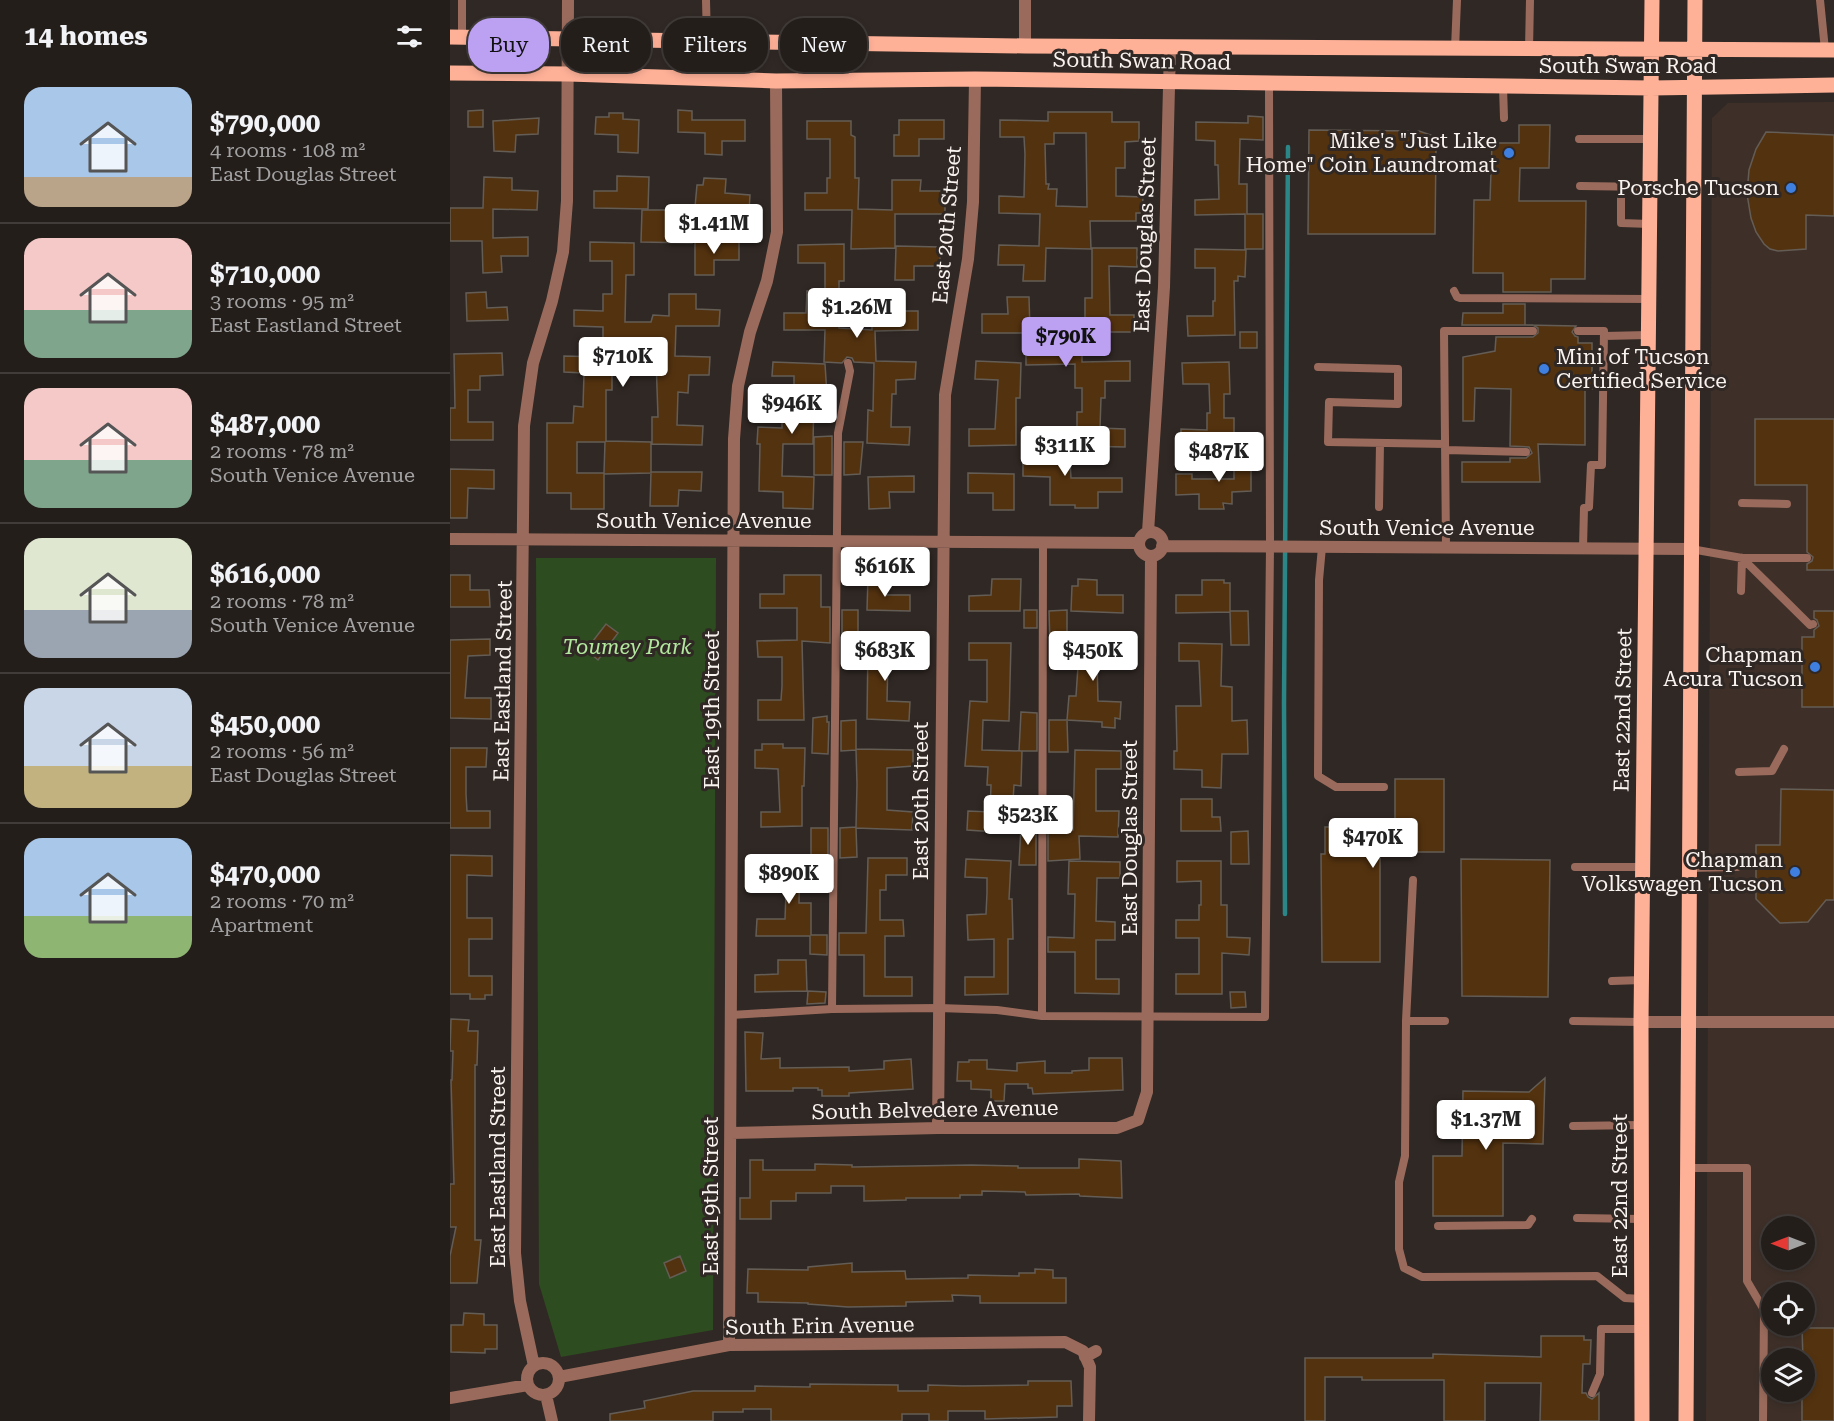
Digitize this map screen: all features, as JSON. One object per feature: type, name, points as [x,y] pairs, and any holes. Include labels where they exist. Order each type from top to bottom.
[{"type":"main road","name":"East 22nd Street","points":[[1642,1421],[1641,1022],[1652,0]]},
{"type":"main road","points":[[1686,1421],[1695,0]]},
{"type":"main road","name":"South Swan Road","points":[[456,37],[561,40]]},
{"type":"main road","name":"South Swan Road","points":[[768,43],[1829,50]]},
{"type":"main road","name":"South Swan Road","points":[[450,73],[569,74],[776,81],[975,79],[1652,88],[1834,85]]},
{"type":"street","name":"East Eastland Street","points":[[568,0],[568,18]]},
{"type":"street","points":[[1025,0],[1025,46]]},
{"type":"street","name":"East Douglas Street","points":[[1148,532],[1164,287],[1170,47]]},
{"type":"street","name":"East Eastland Street","points":[[534,1366],[520,1301],[515,1253],[524,426],[533,363],[552,301],[563,252],[567,201],[569,74]]},
{"type":"street","name":"East 20th Street","points":[[938,1128],[945,395],[968,259],[973,202],[975,79]]},
{"type":"street","name":"East 19th Street","points":[[729,1345],[734,439],[738,386],[750,332],[767,281],[777,232],[776,81]]},
{"type":"street","points":[[1148,532],[1159,535],[1162,546],[1158,553],[1151,556],[1141,551],[1138,543],[1141,536],[1148,532]]},
{"type":"street","name":"South Venice Avenue","points":[[450,539],[1138,543]]},
{"type":"street","name":"South Venice Avenue","points":[[1162,546],[1691,549]]},
{"type":"street","name":"East Douglas Street","points":[[1141,1123],[1147,1092],[1151,556]]},
{"type":"street","points":[[1641,1022],[1834,1022]]},
{"type":"street","name":"South Belvedere Avenue","points":[[731,1133],[938,1128],[1117,1128],[1141,1123]]},
{"type":"street","name":"South Erin Avenue","points":[[559,1377],[729,1345],[1065,1342],[1088,1353],[1089,1421]]},
{"type":"street","points":[[543,1363],[556,1370],[559,1377],[556,1389],[546,1395],[537,1394],[528,1385],[527,1376],[534,1366],[543,1363]]},
{"type":"street","points":[[450,1398],[528,1385]]},
{"type":"street","points":[[546,1395],[552,1421]]},
{"type":"lane","points":[[456,37],[462,0]]},
{"type":"lane","points":[[706,0],[706,18]]},
{"type":"lane","points":[[1455,49],[1457,0]]},
{"type":"lane","points":[[1530,0],[1530,49]]},
{"type":"lane","points":[[1820,0],[1829,50]]},
{"type":"lane","points":[[731,1015],[832,1009],[939,1008],[997,1010],[1042,1016],[1265,1017],[1270,547],[1269,84]]},
{"type":"lane","points":[[1503,87],[1504,118]]},
{"type":"lane","points":[[1579,140],[1651,139]]},
{"type":"lane","points":[[1580,186],[1650,187]]},
{"type":"lane","points":[[1621,187],[1622,223],[1650,224]]},
{"type":"lane","points":[[1454,291],[1456,297],[1460,298],[1649,299]]},
{"type":"lane","points":[[1578,330],[1604,330],[1602,465],[1591,465],[1589,507],[1584,508],[1583,548]]},
{"type":"lane","points":[[1446,548],[1444,331],[1533,331]]},
{"type":"lane","points":[[1604,336],[1648,335]]},
{"type":"lane","points":[[832,1009],[838,433],[850,371],[848,363]]},
{"type":"lane","points":[[1318,367],[1398,369],[1398,404],[1329,402],[1328,442],[1526,452]]},
{"type":"lane","points":[[1379,507],[1380,443]]},
{"type":"lane","points":[[1742,503],[1787,504]]},
{"type":"lane","points":[[1042,1016],[1043,544]]},
{"type":"lane","points":[[1322,547],[1319,580],[1318,776],[1336,787],[1384,788]]},
{"type":"lane","points":[[1691,549],[1742,558],[1807,558]]},
{"type":"lane","points":[[1741,591],[1742,558]]},
{"type":"lane","points":[[1742,558],[1810,625],[1814,624]]},
{"type":"lane","points":[[1739,772],[1772,771],[1784,749]]},
{"type":"lane","points":[[1575,867],[1643,867]]},
{"type":"lane","points":[[1689,868],[1737,867]]},
{"type":"lane","points":[[1413,880],[1406,1021],[1405,1156],[1399,1182],[1399,1249],[1404,1268],[1422,1277],[1598,1276],[1625,1298],[1641,1299]]},
{"type":"lane","points":[[1612,981],[1642,980]]},
{"type":"lane","points":[[1406,1021],[1445,1021]]},
{"type":"lane","points":[[1574,1021],[1641,1022]]},
{"type":"lane","points":[[1573,1126],[1641,1125]]},
{"type":"lane","points":[[1687,1168],[1747,1168],[1747,1281],[1764,1310],[1763,1421]]},
{"type":"lane","points":[[1577,1218],[1641,1219]]},
{"type":"lane","points":[[1438,1226],[1528,1225],[1532,1219]]},
{"type":"lane","points":[[1592,1393],[1600,1374],[1601,1329],[1641,1329]]},
{"type":"shaded area","points":[[1834,102],[1834,1421],[1706,1421],[1712,118],[1728,103]]},
{"type":"green space","name":"Toumey Park","points":[[536,558],[716,558],[713,1330],[561,1357],[539,1284]]},
{"type":"building","points":[[483,110],[483,127],[468,127],[468,111]]},
{"type":"building","points":[[678,110],[692,111],[692,120],[745,120],[745,141],[722,141],[722,155],[705,154],[705,133],[678,132]]},
{"type":"building","points":[[1048,112],[1112,112],[1112,122],[1139,122],[1139,141],[1125,142],[1125,168],[1116,168],[1116,196],[1143,197],[1142,213],[1136,213],[1136,221],[1090,221],[1091,249],[1046,248],[1045,281],[1023,281],[1024,265],[998,265],[999,245],[1039,246],[1040,214],[999,213],[999,196],[1024,197],[1025,154],[1024,137],[1000,137],[1000,120],[1048,121]],"holes":[[[1054,133],[1086,133],[1087,207],[1056,206],[1057,189],[1048,189],[1049,184],[1046,184],[1045,144],[1054,144]]]},
{"type":"building","points":[[609,113],[623,113],[623,119],[639,120],[638,153],[618,152],[618,135],[595,134],[596,117],[609,117]]},
{"type":"building","points":[[1248,116],[1263,117],[1263,140],[1240,139],[1239,184],[1247,184],[1247,214],[1263,214],[1263,249],[1245,249],[1245,214],[1195,215],[1195,200],[1219,199],[1215,141],[1196,140],[1196,122],[1248,123]]},
{"type":"building","points":[[539,118],[538,134],[516,135],[515,152],[494,151],[493,121]]},
{"type":"building","points":[[899,120],[944,120],[944,139],[919,139],[919,156],[894,156],[894,135],[899,135]]},
{"type":"building","points":[[807,121],[851,121],[851,135],[855,137],[855,178],[859,178],[858,209],[892,210],[892,180],[921,180],[920,191],[945,191],[945,214],[895,214],[895,248],[851,249],[852,210],[805,210],[805,193],[827,193],[827,178],[830,178],[830,139],[807,139]]},
{"type":"building","points":[[1519,125],[1550,125],[1549,168],[1520,168],[1519,201],[1586,201],[1585,279],[1551,279],[1551,292],[1503,292],[1503,273],[1473,273],[1474,200],[1490,200],[1492,143],[1519,143]]},
{"type":"building","points":[[1309,130],[1419,131],[1431,135],[1436,146],[1435,234],[1308,234]]},
{"type":"building","name":"Porsche Tucson","points":[[1766,132],[1834,135],[1834,216],[1806,215],[1806,249],[1778,251],[1770,249],[1756,232],[1751,218],[1747,194],[1749,170],[1756,149]]},
{"type":"building","points":[[617,176],[649,177],[648,209],[594,208],[594,191],[617,191]]},
{"type":"building","points":[[484,177],[512,178],[512,190],[538,191],[537,210],[493,209],[493,238],[528,237],[528,256],[501,256],[502,272],[483,273],[482,241],[450,241],[450,208],[483,208]]},
{"type":"building","points":[[704,178],[726,179],[725,193],[750,195],[749,211],[695,207],[697,185],[703,185]]},
{"type":"building","points":[[642,210],[692,210],[692,243],[641,242]]},
{"type":"building","points":[[590,242],[634,243],[634,275],[626,275],[625,322],[651,322],[653,315],[669,316],[669,294],[696,294],[696,309],[720,310],[719,326],[676,326],[675,356],[710,357],[709,375],[689,375],[688,393],[678,392],[677,425],[703,426],[702,445],[652,444],[652,417],[658,417],[656,358],[612,357],[612,390],[606,390],[606,441],[651,442],[651,473],[604,474],[604,509],[571,509],[571,493],[547,493],[547,423],[573,423],[574,406],[583,407],[584,373],[564,372],[564,356],[603,357],[603,327],[574,326],[574,310],[603,311],[603,294],[612,294],[612,261],[590,261]],"holes":[[[577,442],[605,442],[604,473],[577,473]]]},
{"type":"building","points":[[695,242],[739,242],[739,260],[714,260],[714,275],[695,275]]},
{"type":"building","points":[[844,244],[844,281],[839,281],[839,328],[872,330],[872,307],[878,307],[878,296],[899,296],[899,311],[918,311],[918,330],[875,331],[876,361],[916,362],[915,379],[896,380],[896,394],[892,394],[891,427],[910,427],[909,445],[867,443],[868,410],[873,411],[874,363],[854,362],[852,358],[847,357],[842,363],[824,362],[825,330],[784,330],[784,313],[806,313],[807,291],[825,291],[825,263],[798,263],[798,245]]},
{"type":"building","points":[[896,246],[940,247],[940,266],[914,266],[914,280],[895,280]]},
{"type":"building","points":[[1092,248],[1137,248],[1137,267],[1109,266],[1110,315],[1134,315],[1134,332],[1085,332],[1085,298],[1092,298]]},
{"type":"building","points":[[1195,249],[1246,250],[1245,277],[1238,276],[1238,281],[1234,281],[1235,335],[1188,336],[1187,316],[1213,316],[1213,301],[1215,301],[1215,268],[1195,268]]},
{"type":"building","points":[[486,292],[487,308],[507,307],[508,320],[467,321],[466,293]]},
{"type":"building","points":[[1007,297],[1029,297],[1030,331],[1082,331],[1082,362],[1130,361],[1130,381],[1105,381],[1105,398],[1101,398],[1100,428],[1125,429],[1125,447],[1077,446],[1077,412],[1082,412],[1082,388],[1075,388],[1075,364],[1026,365],[1026,333],[982,333],[982,314],[1008,314]]},
{"type":"building","points":[[1503,304],[1525,304],[1525,325],[1462,325],[1463,313],[1503,313]]},
{"type":"building","name":"Mini of Tucson Certified Service","points":[[1533,325],[1576,326],[1572,332],[1578,337],[1578,343],[1592,343],[1592,389],[1585,389],[1585,445],[1538,444],[1540,482],[1462,482],[1462,462],[1510,462],[1510,458],[1526,458],[1532,453],[1529,447],[1510,446],[1511,389],[1475,388],[1474,421],[1463,421],[1463,357],[1495,351],[1496,337],[1533,337],[1538,333],[1538,328]]},
{"type":"building","points":[[1240,332],[1257,332],[1257,348],[1240,348]]},
{"type":"building","points":[[502,353],[503,375],[480,376],[480,390],[468,390],[468,422],[493,422],[493,440],[450,440],[450,408],[455,408],[454,354]]},
{"type":"building","points":[[976,361],[1021,363],[1020,398],[1016,398],[1016,445],[969,446],[969,429],[995,429],[998,380],[975,379]]},
{"type":"building","points":[[773,362],[825,364],[827,395],[814,394],[813,444],[783,444],[782,476],[814,477],[813,509],[783,508],[783,492],[759,491],[758,427],[782,428],[782,411],[794,411],[794,376],[772,376]]},
{"type":"building","points":[[1229,362],[1230,394],[1224,394],[1224,418],[1234,418],[1234,445],[1181,445],[1181,429],[1207,430],[1207,413],[1210,413],[1209,384],[1183,384],[1182,363]]},
{"type":"building","points":[[1755,419],[1834,419],[1834,570],[1807,570],[1807,564],[1812,561],[1813,557],[1807,552],[1807,485],[1755,485]]},
{"type":"building","points":[[832,436],[832,475],[814,475],[814,437]]},
{"type":"building","points":[[844,442],[863,442],[860,474],[844,475]]},
{"type":"building","points":[[1023,443],[1041,443],[1041,446],[1069,444],[1071,478],[1122,478],[1122,492],[1098,492],[1098,508],[1050,505],[1050,477],[1023,476]]},
{"type":"building","points":[[1234,445],[1251,446],[1251,491],[1232,492],[1232,504],[1223,503],[1224,509],[1199,509],[1199,494],[1176,495],[1176,474],[1192,474],[1192,479],[1234,479]]},
{"type":"building","points":[[450,469],[494,470],[494,489],[468,488],[467,518],[450,518]]},
{"type":"building","points":[[651,472],[702,472],[701,491],[679,490],[678,506],[650,506]]},
{"type":"building","points":[[968,473],[1014,474],[1014,510],[993,510],[993,493],[968,493]]},
{"type":"building","points":[[914,476],[914,492],[889,492],[890,508],[869,509],[868,477]]},
{"type":"building","points":[[450,575],[470,575],[470,590],[489,590],[490,607],[450,607]]},
{"type":"building","points":[[784,575],[821,575],[821,607],[830,607],[830,643],[802,641],[804,720],[758,720],[758,700],[781,700],[782,657],[758,657],[757,641],[797,640],[797,608],[760,608],[760,594],[784,594]]},
{"type":"building","points":[[868,577],[885,578],[885,595],[910,595],[910,611],[867,610]]},
{"type":"building","points":[[992,579],[1021,579],[1020,611],[969,611],[969,596],[991,595]]},
{"type":"building","points":[[1078,579],[1097,580],[1097,595],[1123,595],[1123,613],[1071,611],[1072,586],[1078,586]]},
{"type":"building","points":[[1202,580],[1224,580],[1224,583],[1230,583],[1230,612],[1176,613],[1176,595],[1202,595]]},
{"type":"building","points":[[842,610],[858,610],[858,644],[842,644]]},
{"type":"building","points":[[1024,610],[1037,610],[1037,628],[1024,628]]},
{"type":"building","points":[[1067,610],[1067,644],[1050,644],[1049,611]]},
{"type":"building","points":[[1230,611],[1248,611],[1249,645],[1231,645]]},
{"type":"building","name":"Chapman Acura Tucson","points":[[1814,611],[1834,611],[1834,707],[1802,707],[1802,637],[1814,637],[1814,630],[1819,626],[1814,618]]},
{"type":"building","points":[[606,624],[618,633],[598,660],[586,650]]},
{"type":"building","points":[[490,639],[490,655],[468,656],[465,698],[491,698],[491,719],[450,718],[450,640]]},
{"type":"building","points":[[1070,641],[1124,641],[1124,661],[1097,661],[1098,701],[1121,702],[1120,719],[1115,718],[1115,728],[1102,727],[1102,722],[1067,720],[1069,696],[1076,696],[1078,666],[1070,666]]},
{"type":"building","points":[[912,643],[912,659],[888,659],[887,701],[910,702],[909,721],[867,719],[868,644]]},
{"type":"building","points":[[969,643],[1011,643],[1009,721],[983,720],[982,750],[1022,751],[1021,786],[1014,785],[1011,833],[967,830],[968,811],[990,812],[991,785],[987,785],[988,767],[965,766],[970,701],[987,702],[987,660],[969,660]]},
{"type":"building","points":[[1179,643],[1222,644],[1221,686],[1232,687],[1232,721],[1247,720],[1248,754],[1222,754],[1221,788],[1202,787],[1202,770],[1174,769],[1174,751],[1177,751],[1176,706],[1201,706],[1199,661],[1179,661]]},
{"type":"building","points":[[1021,712],[1037,713],[1037,751],[1019,751]]},
{"type":"building","points":[[827,716],[827,722],[829,722],[828,754],[812,753],[813,718]]},
{"type":"building","points":[[856,720],[856,749],[913,750],[913,766],[887,768],[887,810],[913,812],[912,830],[856,828],[857,857],[840,858],[840,828],[856,827],[857,784],[856,750],[841,751],[841,721]]},
{"type":"building","points":[[1049,720],[1067,720],[1068,752],[1049,752]]},
{"type":"building","points":[[762,744],[783,744],[783,748],[805,748],[802,826],[761,827],[761,812],[780,812],[778,769],[755,768],[755,750],[762,750]]},
{"type":"building","points":[[450,748],[487,748],[486,767],[466,767],[466,794],[467,811],[490,811],[490,828],[450,828]]},
{"type":"building","points":[[1075,750],[1121,751],[1121,769],[1096,769],[1096,811],[1119,811],[1118,837],[1079,836],[1080,859],[1048,861],[1048,830],[1073,830]]},
{"type":"building","points":[[1395,779],[1444,779],[1444,852],[1380,852],[1380,962],[1322,962],[1321,854],[1325,854],[1325,827],[1395,827]]},
{"type":"building","name":"Chapman Volkswagen Tucson","points":[[1781,789],[1834,790],[1834,900],[1826,900],[1808,922],[1780,923],[1756,899],[1756,845],[1780,845]]},
{"type":"building","points":[[1181,799],[1212,799],[1212,817],[1220,817],[1221,831],[1181,831]]},
{"type":"building","points":[[1021,826],[1036,828],[1036,865],[1019,865]]},
{"type":"building","points":[[811,828],[828,828],[828,859],[811,859]]},
{"type":"building","points":[[1248,831],[1249,864],[1231,864],[1231,832]]},
{"type":"building","points":[[450,855],[492,856],[492,876],[467,875],[467,918],[492,918],[492,939],[469,939],[469,976],[492,976],[492,995],[485,995],[485,999],[470,999],[470,994],[450,994]]},
{"type":"building","points":[[756,858],[800,859],[799,903],[811,903],[811,935],[827,935],[827,955],[810,954],[810,936],[756,936],[757,919],[785,919],[786,892],[782,892],[782,877],[755,877]]},
{"type":"building","points":[[868,858],[907,858],[907,875],[886,875],[886,890],[880,890],[880,920],[903,920],[904,936],[885,936],[885,977],[912,977],[912,996],[864,996],[864,955],[839,955],[839,933],[866,933]]},
{"type":"building","points":[[966,859],[1011,861],[1009,899],[1012,899],[1013,939],[1008,939],[1008,994],[965,995],[965,977],[994,977],[994,939],[968,940],[967,915],[986,914],[987,878],[965,877]]},
{"type":"building","points":[[1461,859],[1550,860],[1548,997],[1462,996]]},
{"type":"building","points":[[1069,861],[1120,862],[1120,878],[1097,878],[1096,921],[1115,922],[1115,940],[1096,940],[1096,979],[1119,979],[1119,994],[1075,993],[1075,952],[1048,952],[1048,937],[1074,938],[1075,894],[1068,894]]},
{"type":"building","points":[[1177,861],[1221,861],[1221,905],[1227,905],[1227,937],[1250,938],[1249,955],[1222,953],[1222,994],[1176,994],[1176,974],[1199,974],[1199,938],[1176,938],[1176,920],[1199,920],[1199,905],[1201,905],[1201,881],[1177,882]]},
{"type":"building","points":[[778,960],[806,960],[807,991],[755,992],[755,975],[778,974]]},
{"type":"building","points":[[808,991],[826,992],[825,1003],[807,1004]]},
{"type":"building","points":[[1230,992],[1245,992],[1246,1007],[1231,1008]]},
{"type":"building","points":[[451,1019],[469,1020],[468,1031],[478,1031],[477,1065],[475,1065],[475,1240],[481,1240],[477,1283],[450,1283],[450,1256],[456,1227],[450,1227],[450,1184],[454,1184]]},
{"type":"building","points":[[745,1032],[763,1033],[761,1059],[780,1058],[780,1068],[849,1067],[849,1071],[884,1069],[884,1061],[911,1059],[913,1089],[849,1093],[849,1096],[822,1096],[822,1090],[818,1088],[793,1088],[793,1091],[746,1091]]},
{"type":"building","points":[[1089,1058],[1122,1058],[1123,1090],[1033,1094],[1028,1084],[1005,1084],[1004,1101],[991,1101],[991,1090],[971,1089],[971,1081],[957,1081],[958,1062],[969,1062],[969,1060],[987,1060],[987,1069],[1017,1071],[1017,1063],[1045,1061],[1045,1073],[1072,1073],[1072,1071],[1089,1070]]},
{"type":"building","points":[[1545,1078],[1543,1144],[1503,1143],[1503,1216],[1433,1216],[1433,1156],[1462,1156],[1463,1091],[1529,1092]]},
{"type":"building","points":[[1079,1159],[1121,1161],[1122,1198],[1080,1196],[1079,1194],[1026,1195],[1025,1192],[982,1191],[982,1195],[960,1195],[960,1198],[864,1201],[864,1186],[831,1186],[831,1193],[796,1193],[796,1201],[771,1201],[771,1219],[740,1219],[740,1198],[750,1198],[750,1160],[763,1160],[763,1170],[815,1170],[815,1164],[852,1165],[852,1167],[971,1165],[1079,1168]]},
{"type":"building","points":[[680,1256],[686,1271],[670,1278],[664,1263]]},
{"type":"building","points":[[852,1263],[852,1272],[905,1271],[906,1279],[968,1278],[968,1275],[1019,1276],[1019,1273],[1035,1273],[1035,1269],[1053,1270],[1053,1278],[1066,1278],[1066,1303],[980,1303],[980,1296],[952,1295],[953,1301],[906,1302],[906,1306],[848,1307],[758,1302],[758,1293],[747,1293],[748,1269],[808,1270],[808,1267]]},
{"type":"building","points":[[464,1313],[484,1314],[484,1325],[497,1325],[497,1349],[485,1349],[485,1353],[451,1352],[451,1325],[463,1325]]},
{"type":"building","points":[[1815,1328],[1834,1328],[1834,1421],[1802,1421],[1802,1402],[1815,1402],[1815,1348],[1803,1348],[1802,1336],[1815,1336]]},
{"type":"building","points":[[1541,1336],[1584,1336],[1584,1340],[1591,1340],[1590,1364],[1583,1364],[1582,1393],[1586,1393],[1592,1399],[1599,1393],[1599,1421],[1540,1421],[1541,1383],[1485,1383],[1485,1421],[1444,1421],[1444,1380],[1362,1380],[1362,1377],[1325,1377],[1325,1421],[1305,1421],[1305,1358],[1433,1358],[1433,1354],[1541,1357]]},
{"type":"building","points":[[1028,1381],[1071,1381],[1072,1406],[1057,1406],[1057,1417],[985,1419],[985,1411],[948,1411],[948,1421],[929,1421],[929,1414],[902,1414],[902,1421],[771,1421],[771,1409],[743,1409],[743,1412],[713,1412],[713,1421],[610,1421],[610,1414],[645,1408],[644,1401],[693,1391],[755,1391],[755,1386],[810,1387],[810,1384],[898,1385],[898,1391],[928,1391],[928,1385],[1028,1385]]},
{"type":"waterway","points":[[1285,914],[1284,703],[1288,147]]},
{"type":"place","name":"Mike's \"Just Like Home\" Coin Laundromat","points":[[1509,153]]},
{"type":"place","name":"Porsche Tucson","points":[[1791,188]]},
{"type":"place","name":"Mini of Tucson Certified Service","points":[[1544,369]]},
{"type":"place","name":"Chapman Acura Tucson","points":[[1815,667]]},
{"type":"place","name":"Chapman Volkswagen Tucson","points":[[1795,872]]}]
